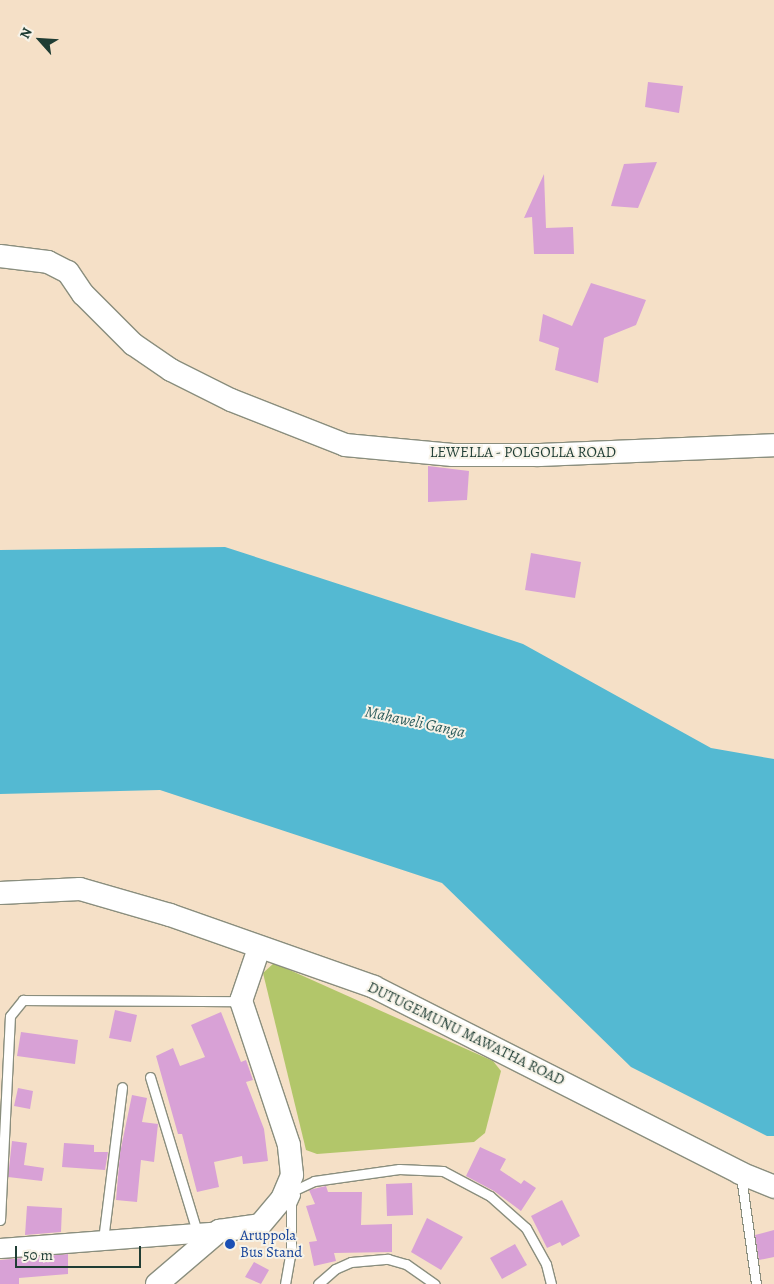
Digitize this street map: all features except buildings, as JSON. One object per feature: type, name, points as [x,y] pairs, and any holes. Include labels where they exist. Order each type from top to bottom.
[{"type":"street","name":"LEWELLA - POLGOLLA ROAD","points":[[0,256],[48,262],[68,272],[82,294],[133,344],[171,370],[231,400],[345,445],[454,455],[529,455],[774,445]]},
{"type":"street","name":"DUTUGEMUNU MAWATHA ROAD","points":[[0,893],[80,889],[170,915],[374,987],[740,1173],[774,1187]]},
{"type":"street","points":[[0,1248],[103,1241],[260,1225],[294,1182],[288,1145],[241,1001],[259,948]]},
{"type":"street","points":[[157,1284],[208,1231]]},
{"type":"lane","points":[[0,1220],[10,1016],[23,1000],[241,1001]]},
{"type":"lane","points":[[150,1077],[208,1231]]},
{"type":"lane","points":[[103,1241],[122,1087]]},
{"type":"lane","points":[[285,1284],[291,1251],[291,1204],[294,1182],[399,1169],[443,1171],[490,1196],[526,1228],[546,1264],[551,1284]]},
{"type":"lane","points":[[740,1173],[756,1284]]},
{"type":"lane","points":[[318,1284],[335,1269],[351,1262],[388,1260],[406,1264],[436,1284]]},
{"type":"green space","points":[[274,963],[493,1061],[501,1071],[485,1133],[474,1142],[317,1154],[306,1150],[263,973]]},
{"type":"water","name":"Mahaweli Ganga","points":[[225,547],[523,644],[711,748],[774,759],[774,1136],[767,1136],[631,1067],[442,883],[160,790],[0,794],[0,550]]},
{"type":"place","name":"Aruppola Bus Stand","points":[[230,1244]]}]
